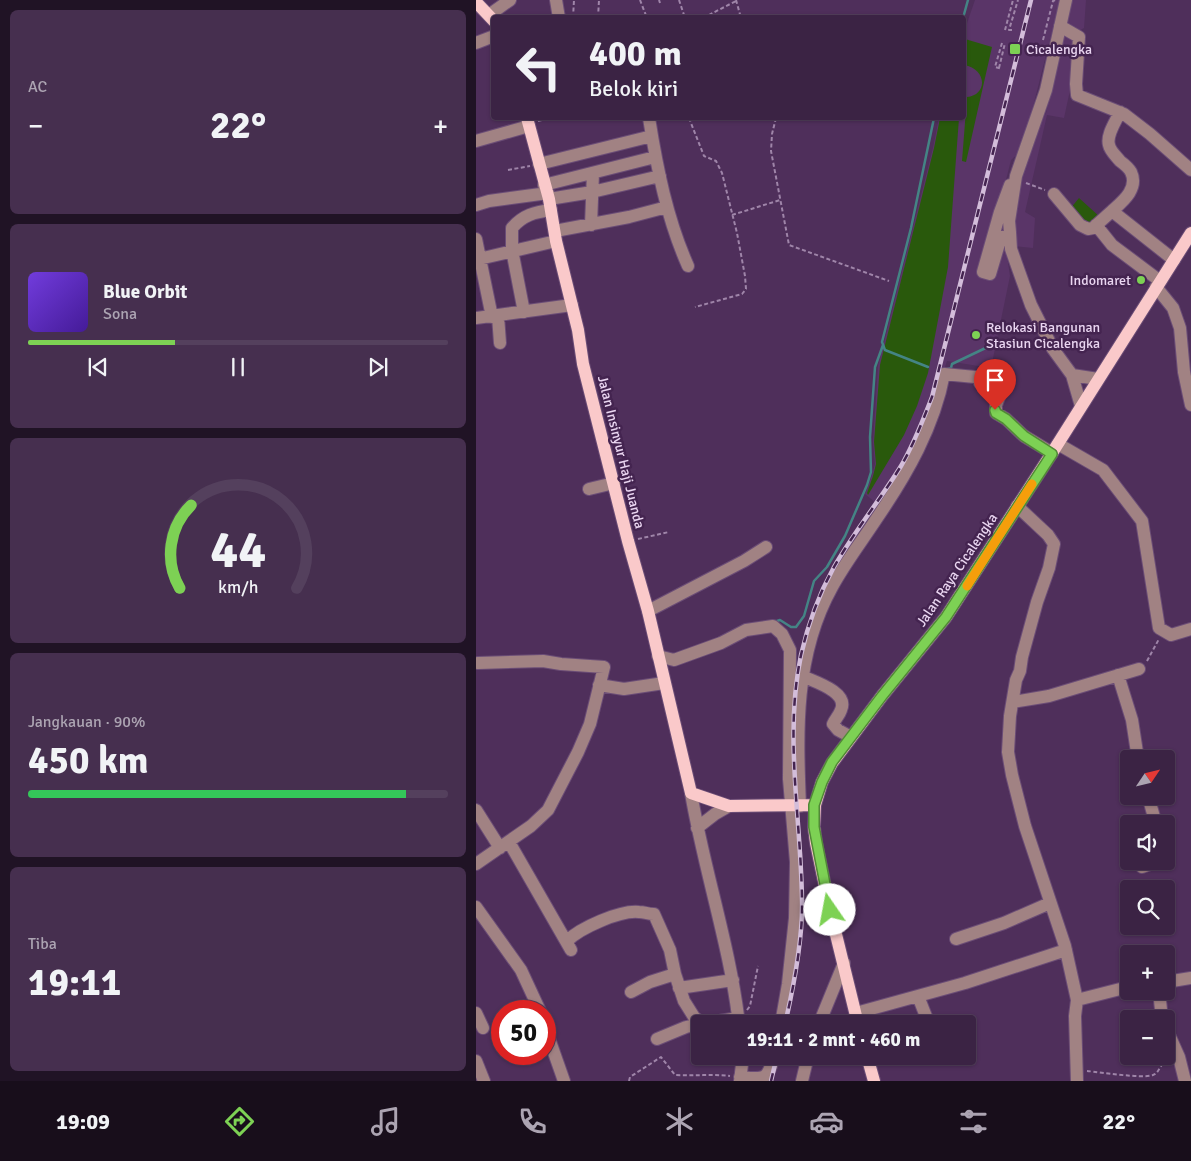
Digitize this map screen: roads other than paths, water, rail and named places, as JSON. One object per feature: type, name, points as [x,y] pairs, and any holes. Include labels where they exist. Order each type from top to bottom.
[{"type":"main road","points":[[476,2],[491,18]]},
{"type":"main road","name":"Jalan Insinyur Haji Juanda","points":[[528,122],[548,197],[583,364],[628,541],[648,611],[691,793]]},
{"type":"main road","name":"Jalan Raya Cicalengka","points":[[856,1015],[830,910],[816,843],[814,805],[822,782],[832,762],[946,617],[1191,233]]},
{"type":"main road","points":[[691,793],[729,806],[814,805]]},
{"type":"main road","points":[[870,1065],[874,1081]]},
{"type":"street","points":[[494,15],[510,0]]},
{"type":"street","points":[[556,0],[558,15]]},
{"type":"street","points":[[1062,0],[1060,26],[1046,90],[1019,181],[1010,221],[1010,235],[1011,249],[1031,305],[1053,349],[1072,376],[1081,406]]},
{"type":"street","points":[[1060,26],[1079,37],[1077,95],[1120,112],[1150,134],[1191,170]]},
{"type":"street","points":[[476,43],[491,37]]},
{"type":"street","points":[[1054,194],[1080,225],[1088,229],[1096,226],[1127,197],[1132,189],[1133,178],[1131,171],[1116,157],[1109,146],[1109,138],[1120,112]]},
{"type":"street","points":[[648,120],[655,157],[677,242],[688,266]]},
{"type":"street","points":[[476,141],[504,132],[506,134],[528,122]]},
{"type":"street","points":[[539,164],[652,136]]},
{"type":"street","points":[[524,312],[512,250],[512,231],[515,225],[532,213],[548,197],[593,173],[655,157]]},
{"type":"street","points":[[590,225],[593,173]]},
{"type":"street","points":[[476,205],[497,200],[592,192],[660,176]]},
{"type":"street","points":[[1010,235],[1001,237],[990,274],[983,272],[1007,191],[1011,184],[1019,181]]},
{"type":"street","points":[[479,259],[590,225],[668,208]]},
{"type":"street","points":[[1112,211],[1174,260]]},
{"type":"street","points":[[1096,226],[1112,244],[1158,284],[1173,308],[1180,328],[1191,405]]},
{"type":"street","points":[[476,239],[479,259],[495,316],[500,343]]},
{"type":"street","points":[[476,318],[572,305]]},
{"type":"street","points":[[783,1015],[795,918],[798,745],[802,676],[808,649],[820,612],[831,588],[893,493],[917,452],[937,407],[944,374],[979,378],[980,383],[992,385],[999,389],[1001,392],[996,405],[996,413],[1006,419],[1024,436],[1103,470],[1142,520],[1159,628],[1171,635],[1191,629]]},
{"type":"street","points":[[1072,376],[1098,379]]},
{"type":"street","points":[[589,489],[614,483]]},
{"type":"street","points":[[1017,506],[1048,535],[1054,544],[1049,568],[1037,602],[1020,671],[1016,680],[1010,716],[1008,752],[1025,826],[1066,950],[1077,1000],[1077,1075]]},
{"type":"street","points":[[648,611],[744,561],[766,547]]},
{"type":"street","points":[[658,656],[674,660],[755,629],[773,626],[782,634],[790,650],[790,779],[796,806]]},
{"type":"street","points":[[476,864],[531,826],[548,810],[578,752],[590,724],[604,667],[543,661],[478,663]]},
{"type":"street","points":[[1013,702],[1049,696],[1139,669]]},
{"type":"street","points":[[1118,675],[1132,720],[1137,750]]},
{"type":"street","points":[[802,676],[824,685],[838,694],[841,698],[842,709],[833,724],[838,730],[851,737]]},
{"type":"street","points":[[599,685],[624,689],[664,682]]},
{"type":"street","points":[[691,793],[697,828],[733,980],[738,1015]]},
{"type":"street","points":[[697,828],[729,806]]},
{"type":"street","points":[[476,810],[504,845],[569,945],[583,929],[624,914],[640,912],[654,914],[670,950],[674,974],[679,988],[693,1015]]},
{"type":"street","points":[[956,939],[1004,923],[1050,903]]},
{"type":"street","points":[[476,907],[521,970],[535,1000]]},
{"type":"street","points":[[865,1015],[918,996],[990,976],[1066,950]]},
{"type":"street","points":[[823,1015],[844,963]]},
{"type":"street","points":[[631,992],[650,982],[674,974]]},
{"type":"street","points":[[1175,981],[1191,978]]},
{"type":"street","points":[[679,988],[733,980]]},
{"type":"street","points":[[1077,1000],[1120,989]]},
{"type":"street","points":[[918,996],[925,1015]]},
{"type":"street","points":[[476,1013],[483,1028]]},
{"type":"street","points":[[657,1039],[691,1026]]},
{"type":"street","points":[[1175,1048],[1185,1081]]},
{"type":"street","points":[[556,1058],[564,1081]]},
{"type":"street","points":[[476,1061],[484,1081]]},
{"type":"street","points":[[741,1065],[740,1079],[762,1078],[769,1073],[771,1065]]},
{"type":"street","points":[[802,1081],[806,1065]]},
{"type":"waterway","points":[[964,15],[968,0]]},
{"type":"waterway","points":[[928,367],[885,350],[882,342],[911,228],[934,120]]},
{"type":"waterway","points":[[947,369],[951,368],[952,364],[996,343]]},
{"type":"waterway","points":[[774,622],[780,620],[791,627],[796,627],[804,616],[814,581],[827,567],[845,536],[867,485],[871,472],[870,437],[875,367],[883,345]]},
{"type":"railway","points":[[787,1015],[797,962],[802,915],[794,746],[796,685],[801,655],[814,610],[834,567],[901,466],[914,441],[932,397],[1031,0]]},
{"type":"railway","points":[[771,1081],[775,1065]]},
{"type":"place","name":"Cicalengka","points":[[1015,49]]},
{"type":"place","name":"Indomaret","points":[[1141,280]]},
{"type":"place","name":"Relokasi Bangunan Stasiun Cicalengka","points":[[976,335]]}]
